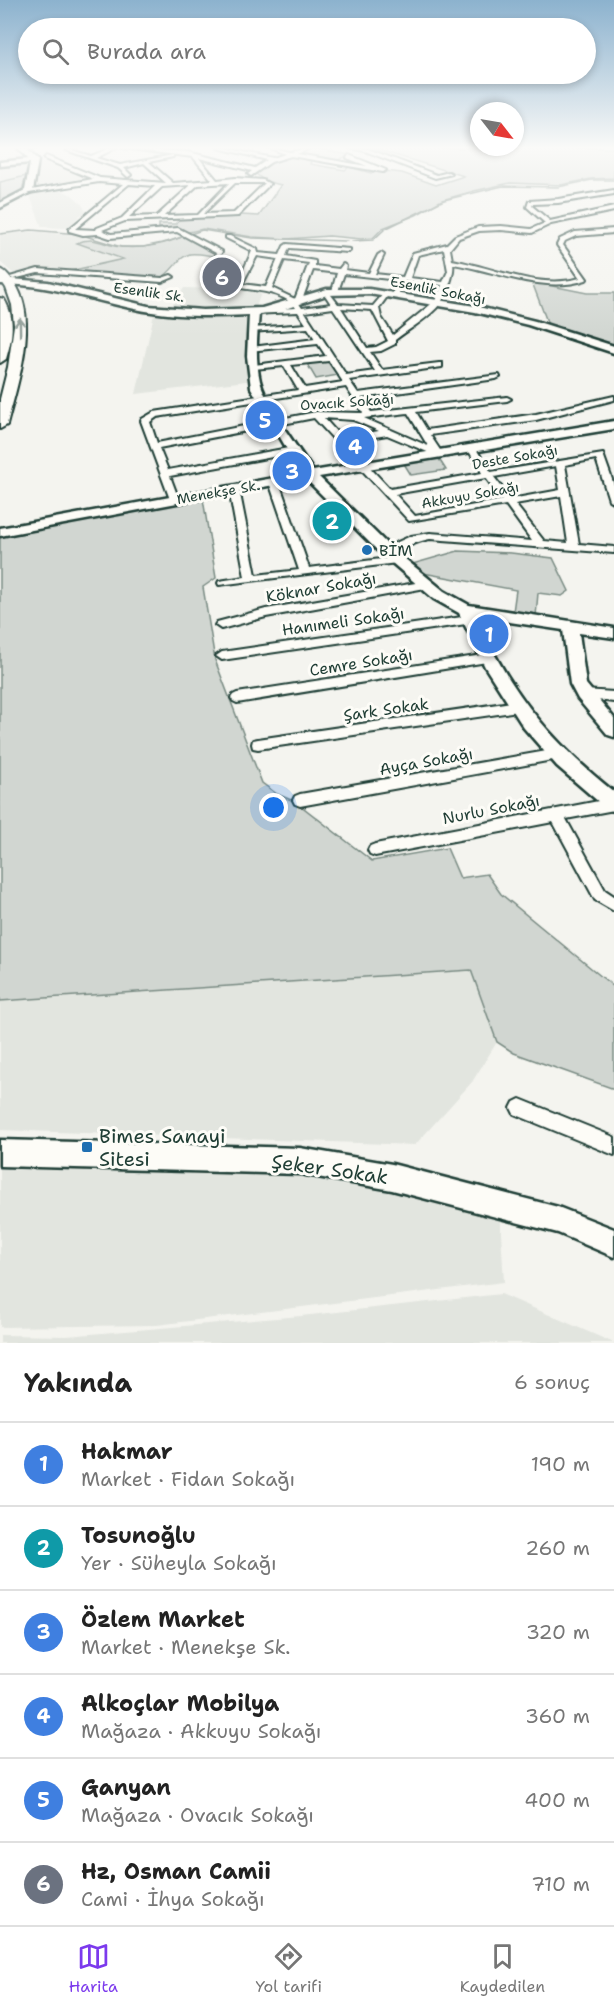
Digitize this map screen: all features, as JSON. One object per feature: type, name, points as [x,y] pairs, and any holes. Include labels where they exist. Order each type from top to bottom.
[{"type":"main road","points":[[0,425],[21,332],[19,313],[4,278]]},
{"type":"main road","points":[[0,301],[7,326],[0,359]]},
{"type":"street","points":[[94,211],[71,230],[99,232],[110,236],[170,230],[187,234],[220,252],[214,262]]},
{"type":"street","points":[[124,219],[133,211]]},
{"type":"street","points":[[160,216],[166,211]]},
{"type":"street","points":[[200,214],[203,211]]},
{"type":"street","points":[[99,232],[99,229],[124,219],[200,214],[236,215],[240,211]]},
{"type":"street","points":[[533,211],[546,224]]},
{"type":"street","points":[[582,211],[591,214]]},
{"type":"street","points":[[365,350],[378,349],[392,342],[391,340],[438,302],[451,271],[447,249],[457,237],[478,229],[532,231],[546,224],[606,211]]},
{"type":"street","points":[[562,221],[584,223]]},
{"type":"street","points":[[595,224],[614,226]]},
{"type":"street","points":[[450,262],[531,281],[576,283],[584,279],[560,245],[562,240],[576,234],[614,231]]},
{"type":"street","points":[[228,237],[255,250],[238,286],[268,289],[298,304],[375,308],[391,294],[401,280],[406,279]]},
{"type":"street","points":[[268,289],[287,246],[348,250]]},
{"type":"street","points":[[406,279],[415,254],[428,249],[449,246]]},
{"type":"street","points":[[255,254],[313,262],[298,304],[368,415]]},
{"type":"street","points":[[371,275],[381,255]]},
{"type":"street","points":[[311,268],[342,268],[371,275],[447,284]]},
{"type":"street","points":[[342,268],[330,291],[335,306],[380,373]]},
{"type":"street","points":[[4,278],[38,271],[162,280],[171,277]]},
{"type":"street","name":"Esenlik Sk.","points":[[4,278],[19,284],[37,284],[159,310],[254,312]]},
{"type":"street","name":"Esenlik Sokağı","points":[[254,312],[298,304],[330,291],[358,290],[438,302],[561,332],[614,350]]},
{"type":"street","points":[[375,308],[376,316],[391,340]]},
{"type":"street","points":[[254,312],[252,349],[255,387],[309,475],[391,555],[467,615],[489,658],[526,719],[558,754],[614,803]]},
{"type":"street","points":[[253,330],[310,326]]},
{"type":"street","points":[[252,349],[320,341]]},
{"type":"street","points":[[254,367],[331,358]]},
{"type":"street","points":[[286,363],[303,391]]},
{"type":"street","points":[[174,500],[145,422],[154,415],[303,391],[380,373],[439,365]]},
{"type":"street","points":[[355,396],[496,377]]},
{"type":"street","points":[[424,432],[536,417],[614,398]]},
{"type":"street","name":"Ovacık Sokağı","points":[[154,446],[316,415],[354,417],[507,399]]},
{"type":"street","points":[[410,410],[437,453]]},
{"type":"street","name":"Akkuyu Sokağı","points":[[316,415],[413,519],[566,492]]},
{"type":"street","points":[[354,417],[437,453]]},
{"type":"street","name":"Menekşe Sk.","points":[[0,532],[309,475],[614,425]]},
{"type":"street","points":[[339,440],[388,432]]},
{"type":"street","points":[[471,448],[541,545]]},
{"type":"street","points":[[164,474],[294,450]]},
{"type":"street","name":"Deste Sokağı","points":[[388,492],[600,456],[614,500]]},
{"type":"street","points":[[560,463],[574,548]]},
{"type":"street","points":[[274,482],[305,572]]},
{"type":"street","points":[[234,489],[251,579]]},
{"type":"street","points":[[223,583],[305,572],[391,555],[415,538],[430,536],[614,550]]},
{"type":"street","name":"Köknar Sokağı","points":[[221,625],[266,614],[427,585]]},
{"type":"street","points":[[467,615],[614,633]]},
{"type":"street","name":"Hanımeli Sokağı","points":[[222,656],[467,615]]},
{"type":"street","points":[[570,626],[578,684],[584,695],[614,730]]},
{"type":"street","name":"Cemre Sokağı","points":[[237,698],[489,658]]},
{"type":"street","points":[[584,695],[614,697]]},
{"type":"street","name":"Şark Sokak","points":[[258,744],[518,706]]},
{"type":"street","name":"Ayça Sokağı","points":[[300,800],[558,754]]},
{"type":"street","name":"Nurlu Sokağı","points":[[375,850],[614,803]]},
{"type":"street","points":[[557,815],[600,895],[614,904]]},
{"type":"street","points":[[519,1108],[614,1146]]},
{"type":"street","name":"Şeker Sokak","points":[[0,1153],[300,1161],[392,1177],[558,1220],[614,1243]]},
{"type":"shaded area","points":[[36,211],[86,211],[87,213],[80,215],[71,226],[65,228],[42,227]]},
{"type":"shaded area","points":[[263,211],[423,211],[383,228],[373,238],[361,239],[329,236],[287,239],[252,237],[203,229],[189,232],[159,228],[159,224],[177,224],[178,217],[201,216],[205,213],[259,216]]},
{"type":"shaded area","points":[[29,231],[77,235],[88,239],[78,244],[124,258],[70,271],[35,268],[14,274],[0,262],[0,235]]},
{"type":"shaded area","points":[[187,235],[217,252],[214,256],[190,254],[185,256],[160,278],[49,270],[70,271],[123,259],[77,243],[84,241],[95,240],[122,247],[139,247],[163,243]]},
{"type":"shaded area","points":[[532,282],[587,293],[614,293],[614,348],[549,327]]},
{"type":"shaded area","points":[[184,288],[262,290],[255,310],[171,307]]},
{"type":"shaded area","points":[[154,314],[251,314],[247,381],[136,394]]},
{"type":"shaded area","points":[[327,360],[338,375],[316,379],[306,362]]},
{"type":"shaded area","points":[[383,394],[395,410],[369,411],[361,399]]},
{"type":"shaded area","points":[[437,456],[446,470],[411,475],[403,462]]},
{"type":"shaded area","points":[[203,499],[216,578],[203,587],[215,660],[262,783],[277,794],[296,802],[372,861],[447,848],[460,878],[487,874],[501,894],[614,987],[614,1089],[514,1053],[497,1042],[471,970],[0,1001],[0,537]]},
{"type":"shaded area","points":[[458,551],[511,553],[553,558],[569,591],[562,596],[538,593],[536,616],[513,612],[516,590],[418,572],[409,565]]},
{"type":"shaded area","points":[[471,970],[497,1042],[472,1082],[415,1145],[0,1130],[0,1001]]},
{"type":"shaded area","points":[[0,1169],[289,1171],[392,1188],[500,1216],[504,1282],[157,1325],[0,1327]]},
{"type":"shaded area","points":[[501,1294],[614,1343],[0,1343],[0,1335],[67,1336],[301,1316]]},
{"type":"waterway","points":[[352,241],[373,240],[385,229],[422,211]]},
{"type":"waterway","points":[[0,234],[31,230],[79,234],[121,247],[143,247],[167,242],[202,230],[252,238],[347,241]]},
{"type":"place","name":"Hz, Osman Camii","points":[[222,277]]},
{"type":"place","name":"Ganyan","points":[[265,420]]},
{"type":"place","name":"Alkoçlar Mobilya","points":[[355,446]]},
{"type":"place","name":"Özlem Market","points":[[292,471]]},
{"type":"place","name":"Tosunoğlu","points":[[332,521]]},
{"type":"place","name":"BİM","points":[[367,550]]},
{"type":"place","name":"Hakmar","points":[[489,634]]},
{"type":"place","name":"Bimes Sanayi Sitesi","points":[[87,1147]]}]
